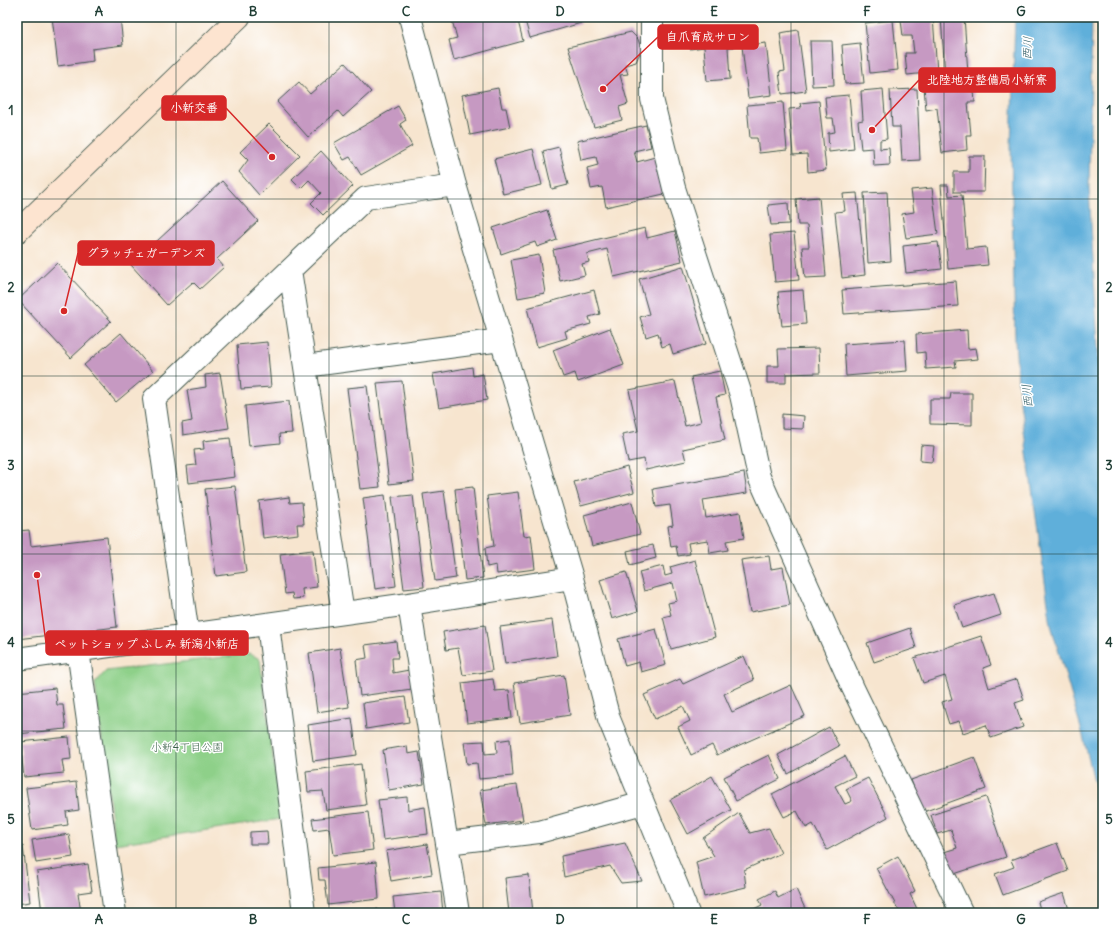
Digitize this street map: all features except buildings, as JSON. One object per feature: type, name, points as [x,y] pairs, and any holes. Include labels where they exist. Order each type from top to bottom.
[{"type":"street","points":[[17,232],[239,17]]},
{"type":"street","points":[[410,17],[455,185],[572,578],[609,719],[688,913]]},
{"type":"street","points":[[652,17],[652,99],[674,188],[742,395],[759,477],[853,688],[962,913]]},
{"type":"street","points":[[188,635],[154,398],[366,198],[455,185]]},
{"type":"street","points":[[290,270],[343,613]]},
{"type":"street","points":[[305,366],[501,340]]},
{"type":"street","points":[[17,659],[409,604],[572,578]]},
{"type":"street","points":[[409,604],[458,913]]},
{"type":"street","points":[[268,624],[304,913]]},
{"type":"street","points":[[78,650],[115,913]]},
{"type":"street","points":[[447,843],[539,832],[644,803]]},
{"type":"green space","name":"小新4丁目公園","points":[[250,654],[260,659],[281,819],[115,844],[95,683],[106,671]]},
{"type":"water","name":"西川","points":[[1015,17],[1092,17],[1089,188],[1099,366],[1103,399],[1103,817],[1082,732],[1051,625],[1019,395],[1015,341],[1011,146]]},
{"type":"place","name":"自爪育成サロン","points":[[603,89]]},
{"type":"place","name":"北陸地方整備局小新寮","points":[[872,130]]},
{"type":"place","name":"小新交番","points":[[272,157]]},
{"type":"place","name":"グラッチェガーデンズ","points":[[64,311]]},
{"type":"place","name":"ペットショップ ふしみ 新潟小新店","points":[[37,575]]}]
